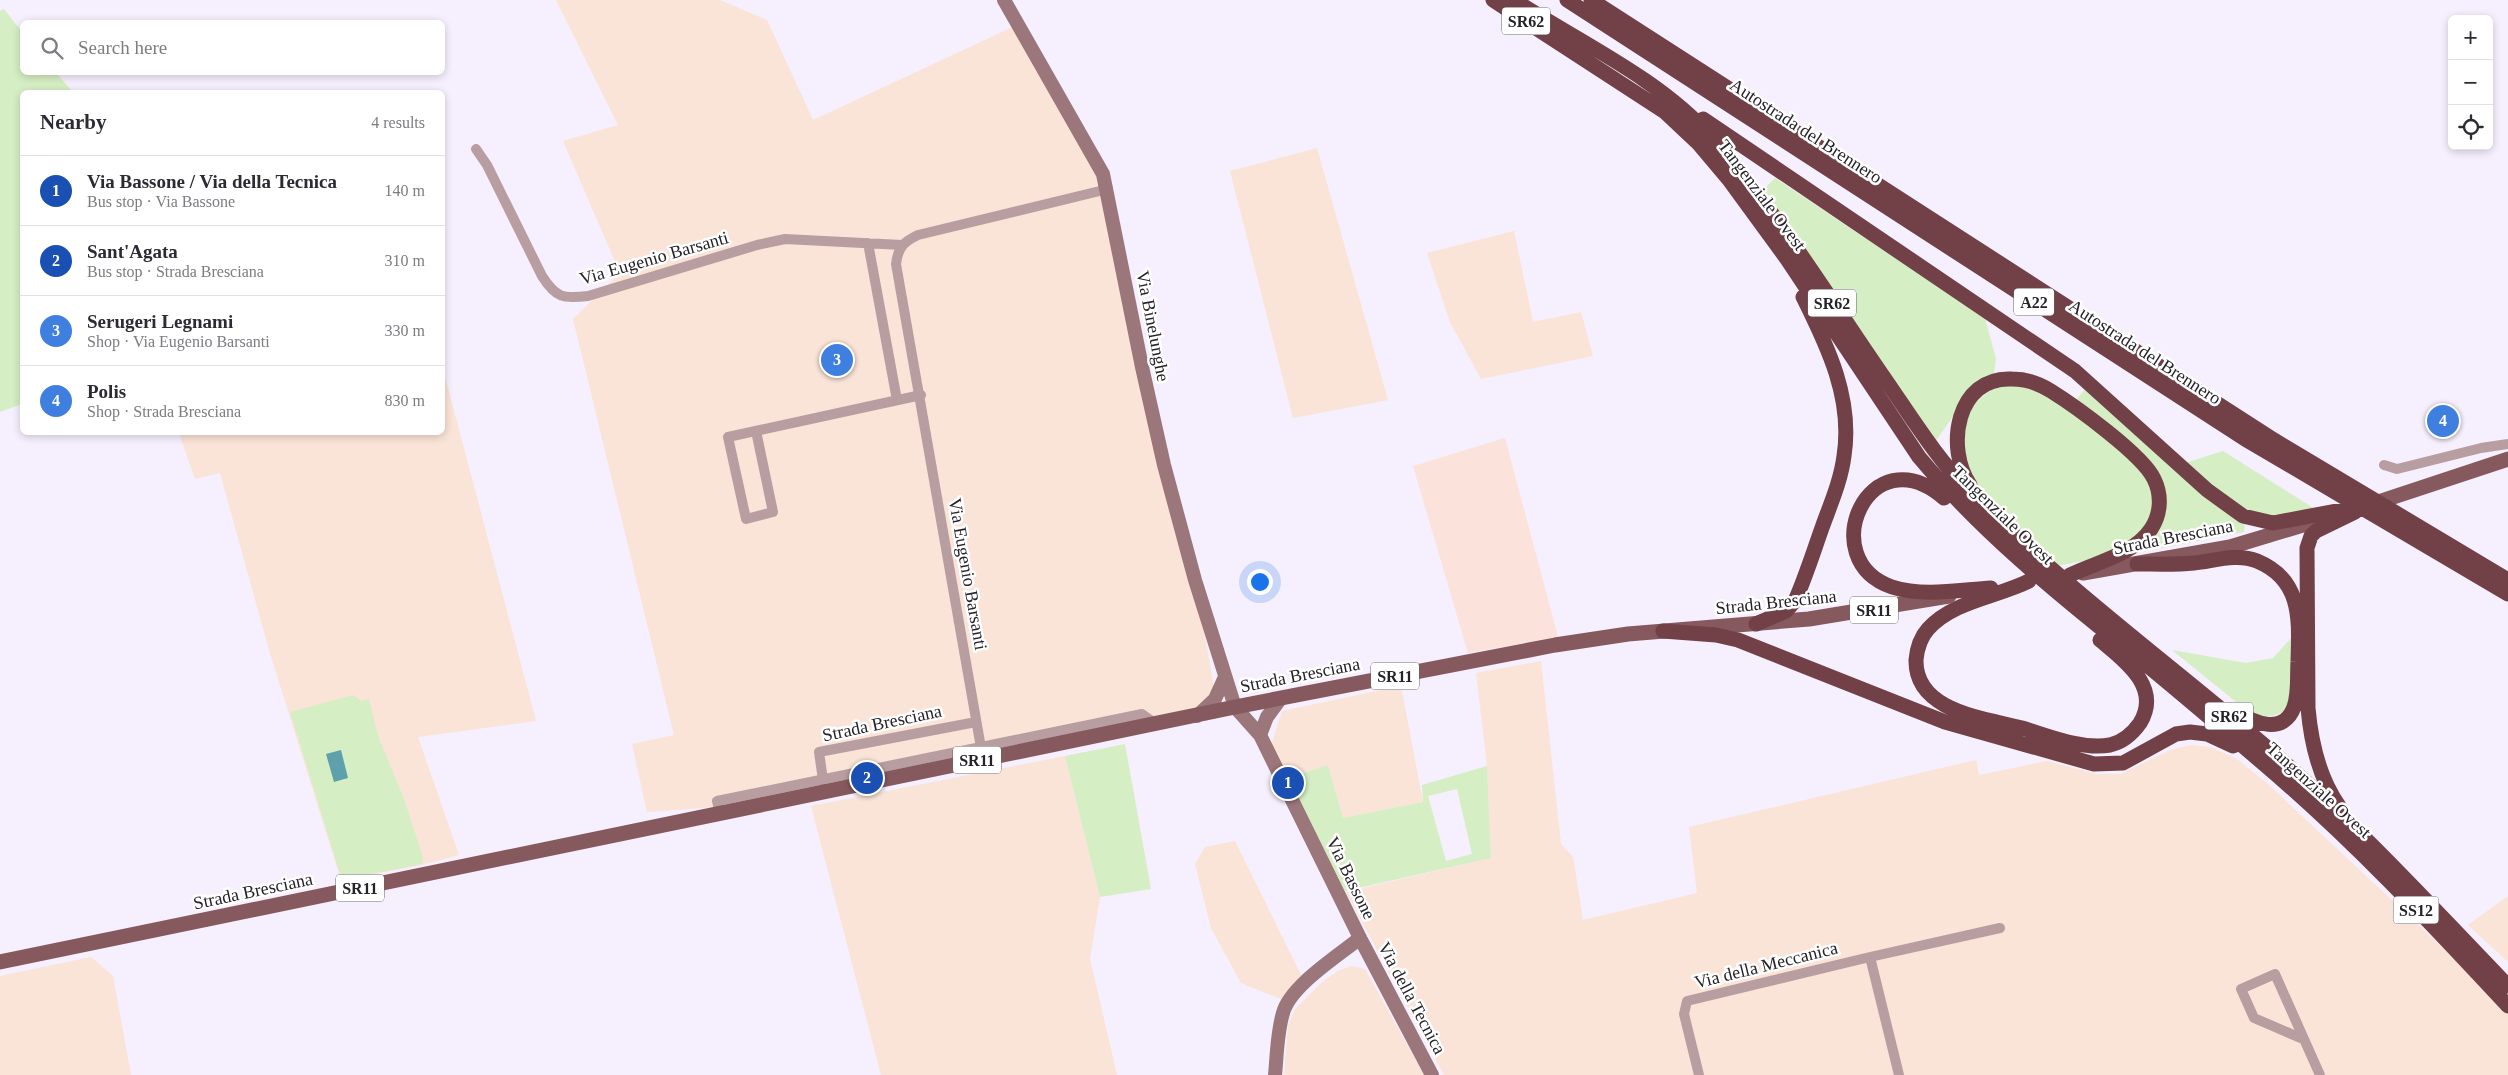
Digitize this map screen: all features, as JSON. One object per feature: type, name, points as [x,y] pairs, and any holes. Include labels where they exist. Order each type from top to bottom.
[{"type":"highway","name":"Tangenziale Ovest","points":[[1493,0],[1665,112],[1698,143],[1730,181],[1788,259],[1919,457],[1977,521],[2056,591],[2312,806],[2361,852],[2508,1006]]},
{"type":"highway","name":"Tangenziale Ovest","points":[[1514,0],[1654,86],[1709,134],[1749,184],[1934,450],[1969,492],[2091,603],[2272,752],[2361,835],[2508,986]]},
{"type":"highway","name":"Autostrada del Brennero","points":[[1567,0],[2245,439],[2508,594]]},
{"type":"highway","name":"Autostrada del Brennero","points":[[1591,0],[2274,440],[2508,580]]},
{"type":"highway","points":[[1654,86],[2075,371],[2207,490],[2243,516],[2273,523],[2336,515],[2367,506]]},
{"type":"highway","points":[[1756,624],[1786,611],[1795,601],[1839,480],[1845,455],[1845,410],[1838,379],[1820,332],[1794,280],[1788,259]]},
{"type":"highway","points":[[2050,566],[1973,488],[1962,467],[1957,438],[1959,418],[1975,393],[1994,381],[2004,379],[2021,380],[2051,391],[2129,449],[2144,464],[2154,478],[2160,496],[2160,503],[2151,529],[2132,548],[2092,568],[2070,575]]},
{"type":"highway","points":[[1989,593],[1920,592],[1900,589],[1882,582],[1866,570],[1857,552],[1853,536],[1856,514],[1869,495],[1887,482],[1899,479],[1919,481],[1930,487],[2006,547]]},
{"type":"highway","points":[[2336,515],[2316,531],[2308,541],[2308,708],[2313,744],[2325,782],[2337,803],[2361,835]]},
{"type":"highway","points":[[2091,603],[2251,721],[2257,724],[2273,724],[2288,716],[2294,706],[2297,691],[2299,622],[2293,596],[2280,576],[2263,564],[2246,558],[2230,558],[2193,563],[2137,564]]},
{"type":"highway","points":[[1989,593],[1949,613],[1931,626],[1922,636],[1916,664],[1920,680],[1927,691],[1938,701],[1958,710],[2074,742],[2103,745],[2117,742],[2132,733],[2142,719],[2147,703],[2144,688],[2130,666],[2082,625],[2056,591]]},
{"type":"highway","points":[[1663,631],[1716,635],[1738,640],[1945,722],[2094,764],[2123,763],[2182,733],[2207,734],[2230,744],[2312,806]]},
{"type":"main road","points":[[2367,506],[2508,459]]},
{"type":"main road","name":"Strada Bresciana","points":[[2092,568],[2137,564],[2230,547],[2336,515]]},
{"type":"main road","name":"Strada Bresciana","points":[[0,962],[720,814],[1123,724],[1156,724],[1555,645],[1663,631],[1756,624],[1852,613],[1989,593],[2029,581],[2070,575]]},
{"type":"street","name":"Via Binelunghe","points":[[1004,0],[1103,174],[1108,189],[1142,367],[1164,465],[1195,580],[1235,707]]},
{"type":"street","name":"Via Eugenio Barsanti","points":[[476,149],[488,165],[542,276],[550,289],[564,297],[588,296],[757,245],[785,239],[902,245]]},
{"type":"street","points":[[902,245],[918,235],[1108,189]]},
{"type":"street","points":[[868,243],[897,400]]},
{"type":"street","name":"Via Eugenio Barsanti","points":[[902,245],[898,251],[896,264],[982,754]]},
{"type":"street","points":[[756,431],[773,512],[746,519],[728,437],[920,395]]},
{"type":"street","points":[[2384,465],[2397,469],[2481,448],[2508,444]]},
{"type":"street","points":[[1197,716],[1215,699],[1225,677]]},
{"type":"street","points":[[1260,735],[1267,717],[1281,698]]},
{"type":"street","name":"Via Bassone","points":[[1235,707],[1260,735],[1360,938],[1291,997],[1283,1012],[1276,1075]]},
{"type":"street","name":"Strada Bresciana","points":[[823,780],[819,752],[976,722]]},
{"type":"street","name":"Strada Bresciana","points":[[720,814],[717,801],[823,780],[982,754]]},
{"type":"street","name":"Via della Meccanica","points":[[1699,1075],[1684,1014],[1687,1001],[2000,928]]},
{"type":"street","name":"Via della Tecnica","points":[[1360,938],[1432,1075]]},
{"type":"street","points":[[1870,957],[1899,1075]]},
{"type":"street","points":[[2303,1038],[2254,1018],[2241,989],[2275,974],[2320,1075]]},
{"type":"shaded area","points":[[556,0],[720,0],[767,20],[813,120],[1015,26],[1102,183],[1202,618],[1214,689],[1208,699],[1198,707],[1121,724],[716,807],[647,812],[632,744],[674,735],[573,319],[620,273],[563,141],[618,125]]},
{"type":"shaded area","points":[[1317,148],[1388,400],[1293,418],[1230,171]]},
{"type":"shaded area","points":[[1514,231],[1533,322],[1581,312],[1593,356],[1481,379],[1450,322],[1427,253]]},
{"type":"shaded area","points":[[445,377],[536,721],[418,737],[459,855],[422,865],[341,880],[269,650],[220,473],[195,479],[180,435],[445,435]]},
{"type":"shaded area","points":[[1505,438],[1558,637],[1468,653],[1413,466]]},
{"type":"shaded area","points":[[1541,661],[1561,844],[1573,857],[1583,920],[1697,893],[1689,827],[1976,760],[1979,775],[2047,761],[2097,774],[2121,774],[2170,750],[2191,745],[2210,747],[2237,759],[2269,785],[2442,947],[2508,1014],[2508,1075],[1444,1075],[1346,892],[1491,858],[1487,766],[1476,673]]},
{"type":"shaded area","points":[[1401,686],[1423,802],[1343,818],[1328,765],[1288,778],[1271,746],[1282,711]]},
{"type":"shaded area","points":[[1065,756],[1100,897],[1090,959],[1117,1075],[881,1075],[811,806]]},
{"type":"shaded area","points":[[1235,841],[1302,977],[1281,999],[1241,983],[1211,928],[1195,864],[1205,847]]},
{"type":"shaded area","points":[[2508,896],[2508,962],[2468,925]]},
{"type":"shaded area","points":[[91,957],[113,976],[131,1075],[0,1075],[0,976]]},
{"type":"shaded area","points":[[1351,966],[1365,969],[1424,1075],[1284,1075],[1288,1025],[1295,1009],[1321,983],[1338,971]]},
{"type":"green space","points":[[4,9],[20,29],[20,75],[58,75],[71,90],[20,90],[20,405],[0,412],[0,11]]},
{"type":"green space","points":[[1775,178],[1985,318],[1996,359],[1994,374],[1954,415],[1935,442],[1763,190]]},
{"type":"green space","points":[[2019,384],[2041,390],[2096,429],[2151,479],[2156,507],[2143,535],[2105,557],[2056,566],[1978,487],[1965,453],[1964,436],[1967,420],[1973,407],[1984,395],[1999,388]]},
{"type":"green space","points":[[2087,387],[2245,523],[2244,532],[2142,552],[2153,539],[2159,527],[2166,496],[2075,401]]},
{"type":"green space","points":[[2223,451],[2315,509],[2284,517],[2246,513],[2185,463]]},
{"type":"green space","points":[[2293,636],[2294,663],[2290,703],[2280,713],[2256,718],[2172,650],[2246,663],[2273,658]]},
{"type":"green space","points":[[353,695],[361,701],[369,699],[378,736],[404,799],[423,858],[422,864],[342,880],[290,712]]},
{"type":"green space","points":[[1125,744],[1151,889],[1100,897],[1065,756]]},
{"type":"green space","points":[[1328,765],[1343,818],[1423,802],[1422,785],[1487,766],[1491,858],[1345,891],[1288,778]],"holes":[[[1457,789],[1472,854],[1446,861],[1428,796]]]},
{"type":"water","points":[[341,750],[348,778],[334,782],[326,754]]},
{"type":"place","name":"Serugeri Legnami","points":[[837,360]]},
{"type":"place","name":"Polis","points":[[2443,421]]},
{"type":"place","name":"Sant'Agata","points":[[867,778]]},
{"type":"place","name":"Via Bassone / Via della Tecnica","points":[[1288,783]]}]
